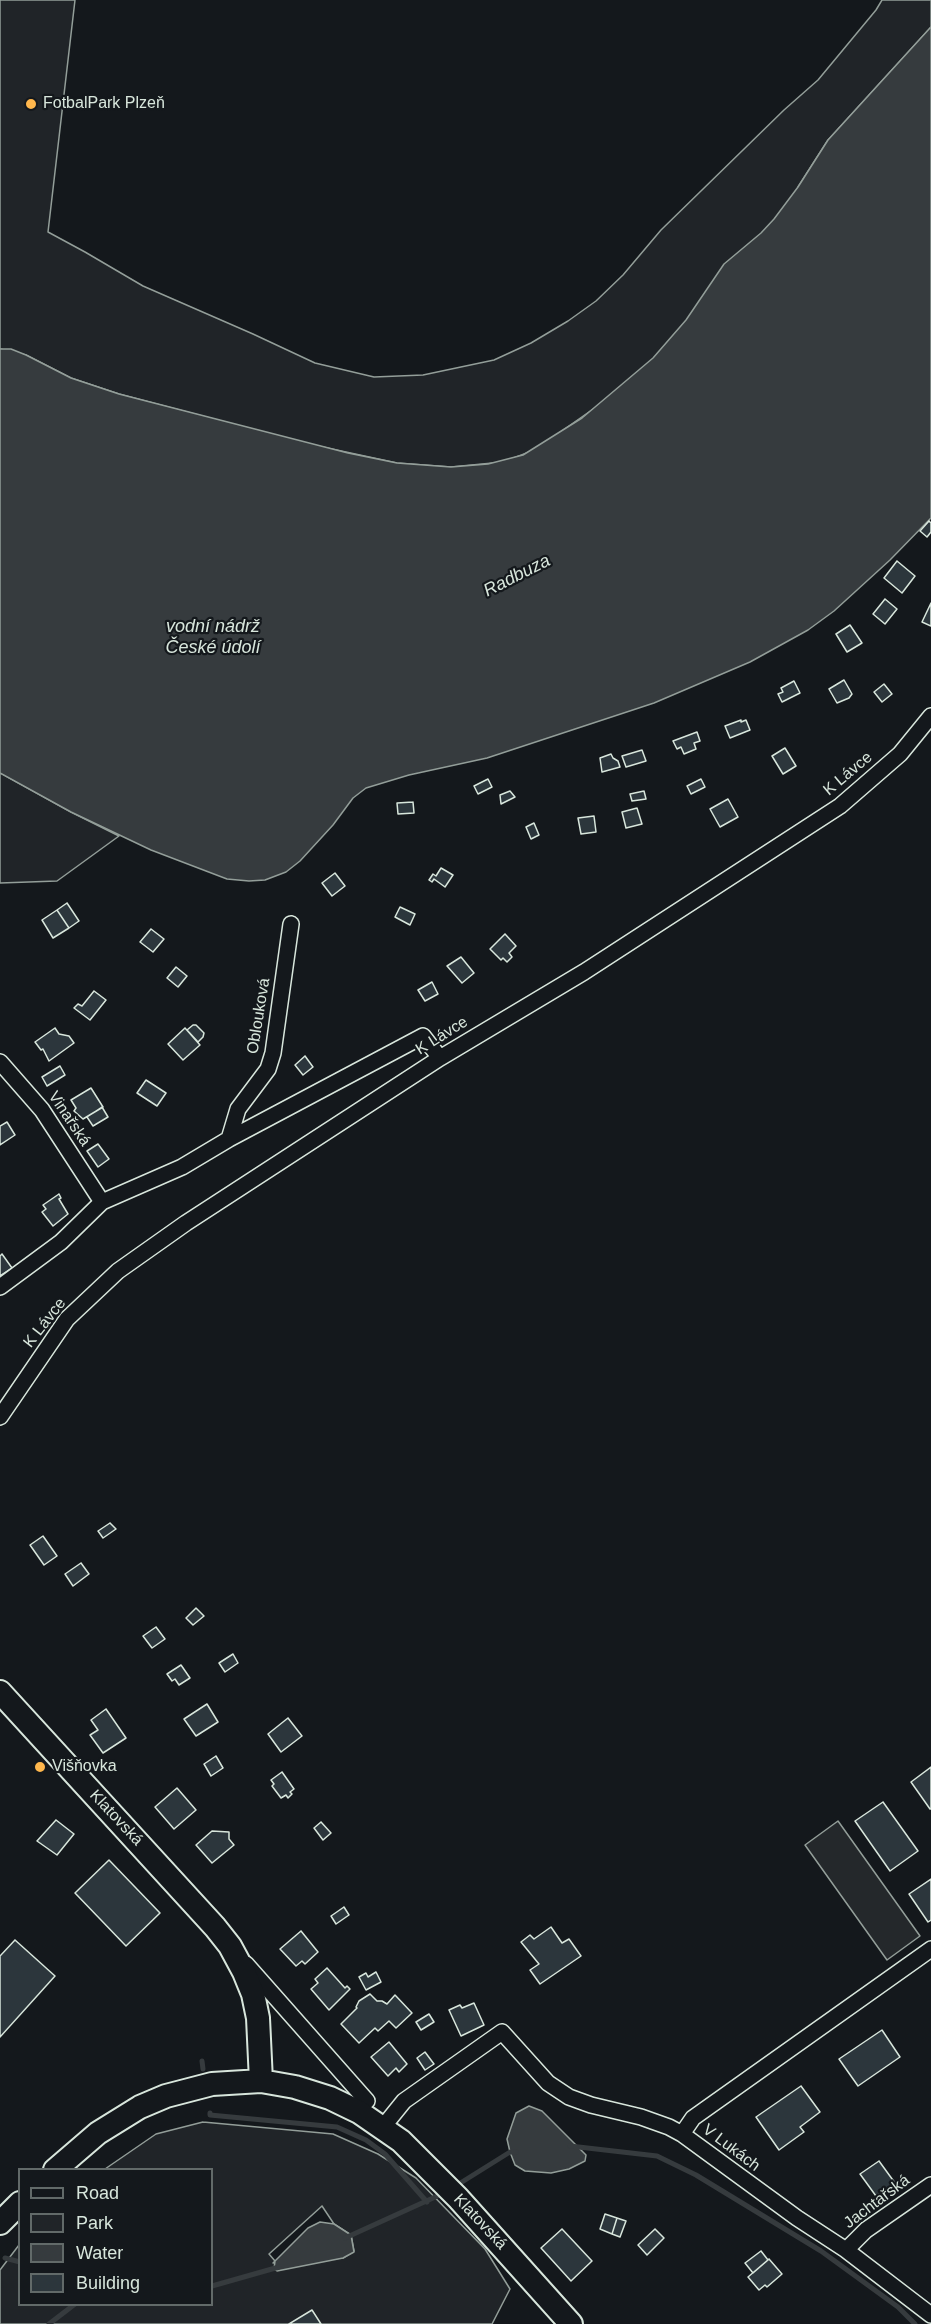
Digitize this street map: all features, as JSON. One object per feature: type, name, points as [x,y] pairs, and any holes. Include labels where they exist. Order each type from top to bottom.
[{"type":"main road","name":"Klatovská","points":[[0,1692],[132,1835],[230,1946],[253,1994],[258,2018],[261,2081],[295,2087],[330,2098],[382,2127],[401,2141],[452,2191],[571,2324]]},
{"type":"main road","points":[[56,2168],[98,2133],[140,2107],[189,2088],[261,2081]]},
{"type":"main road","points":[[0,2223],[18,2205]]},
{"type":"street","name":"K Lávce","points":[[0,1417],[67,1319],[118,1271],[196,1216],[440,1058],[585,972],[840,806],[900,754],[931,716]]},
{"type":"street","name":"Oblouková","points":[[229,1139],[238,1109],[268,1069],[273,1053],[291,924]]},
{"type":"street","points":[[0,1287],[61,1242],[102,1202],[182,1167],[229,1139],[423,1036],[440,1058]]},
{"type":"street","name":"Vinařská","points":[[0,1062],[42,1110],[102,1202]]},
{"type":"street","name":"Klatovská","points":[[230,1946],[367,2101]]},
{"type":"street","points":[[682,2134],[693,2118],[931,1949]]},
{"type":"street","name":"V Lukách","points":[[382,2127],[404,2102],[502,2032],[548,2083],[569,2097],[598,2107],[641,2117],[682,2134],[797,2218],[846,2250],[931,2315]]},
{"type":"street","name":"Jachtařská","points":[[846,2250],[866,2230],[931,2185]]},
{"type":"green space","points":[[0,0],[75,0],[48,232],[143,286],[315,363],[374,377],[423,375],[494,360],[531,343],[568,321],[596,301],[623,275],[661,230],[818,80],[882,0],[931,0],[931,27],[828,140],[798,187],[829,214],[606,400],[549,440],[532,451],[503,462],[451,467],[397,463],[304,443],[119,394],[71,378],[26,355],[0,349]]},
{"type":"green space","points":[[0,773],[119,836],[57,881],[0,883]]},
{"type":"green space","points":[[203,2122],[333,2134],[378,2154],[416,2178],[485,2249],[510,2289],[492,2324],[0,2324],[0,2270],[18,2246],[18,2306],[213,2306],[213,2168],[106,2168],[156,2134]],"holes":[[[322,2206],[334,2224],[351,2235],[354,2251],[343,2258],[273,2263],[275,2261],[269,2254]]]},
{"type":"shaded area","points":[[838,1821],[920,1936],[887,1960],[805,1845]]},
{"type":"water","name":"vodní nádrž České údolí","points":[[931,27],[931,518],[890,560],[834,611],[808,630],[750,662],[654,703],[487,758],[409,775],[366,788],[353,798],[333,825],[300,861],[286,872],[265,880],[227,879],[151,850],[71,812],[0,773],[0,349],[11,349],[71,378],[119,394],[348,453],[397,463],[451,467],[488,464],[523,455],[582,418],[653,358],[686,320],[724,264],[774,219],[828,140]]},
{"type":"water","points":[[529,2106],[542,2111],[586,2155],[585,2161],[569,2169],[551,2173],[525,2171],[515,2165],[507,2139],[516,2113]]},
{"type":"water","points":[[320,2222],[334,2224],[351,2235],[354,2252],[343,2258],[277,2271],[274,2269],[275,2261],[308,2228]]},
{"type":"building","points":[[929,521],[931,532],[927,537],[920,531]]},
{"type":"building","points":[[897,561],[915,576],[902,593],[884,578]]},
{"type":"building","points":[[885,599],[897,609],[885,624],[873,614]]},
{"type":"building","points":[[931,603],[931,626],[922,622]]},
{"type":"building","points":[[850,625],[862,643],[847,652],[836,634]]},
{"type":"building","points":[[844,680],[852,694],[849,698],[837,703],[829,689]]},
{"type":"building","points":[[794,681],[800,693],[782,702],[778,694],[783,692],[781,688]]},
{"type":"building","points":[[884,684],[892,694],[882,702],[874,692]]},
{"type":"building","points":[[741,720],[741,722],[746,720],[750,730],[730,738],[725,726]]},
{"type":"building","points":[[697,732],[700,741],[694,743],[696,749],[684,754],[681,747],[677,749],[673,741]]},
{"type":"building","points":[[785,748],[796,766],[783,774],[772,756]]},
{"type":"building","points":[[642,750],[646,761],[626,767],[622,756]]},
{"type":"building","points":[[611,754],[620,767],[602,772],[600,758]]},
{"type":"building","points":[[488,779],[492,787],[478,794],[474,786]]},
{"type":"building","points":[[701,779],[705,787],[691,794],[687,786]]},
{"type":"building","points":[[510,791],[515,797],[501,804],[500,795]]},
{"type":"building","points":[[644,791],[646,799],[632,801],[630,794]]},
{"type":"building","points":[[728,799],[738,817],[720,827],[710,809]]},
{"type":"building","points":[[413,802],[414,813],[398,814],[397,803]]},
{"type":"building","points":[[637,808],[642,824],[626,828],[622,812]]},
{"type":"building","points":[[594,816],[596,832],[581,834],[578,818]]},
{"type":"building","points":[[534,823],[539,835],[531,839],[526,827]]},
{"type":"building","points":[[441,868],[453,875],[445,887],[434,879],[432,882],[429,880],[433,874],[436,876]]},
{"type":"building","points":[[335,873],[345,886],[332,896],[322,883]]},
{"type":"building","points":[[67,903],[79,921],[69,928],[57,910]]},
{"type":"building","points":[[400,907],[415,914],[410,925],[395,917]]},
{"type":"building","points":[[57,910],[69,928],[53,938],[42,920]]},
{"type":"building","points":[[151,929],[164,939],[153,952],[140,942]]},
{"type":"building","points":[[505,934],[516,946],[509,953],[512,957],[507,962],[503,958],[501,960],[490,949]]},
{"type":"building","points":[[461,957],[474,973],[462,983],[447,966]]},
{"type":"building","points":[[176,967],[187,976],[178,987],[167,978]]},
{"type":"building","points":[[432,982],[438,994],[425,1001],[418,990]]},
{"type":"building","points":[[94,991],[106,1000],[90,1020],[74,1008],[78,1004],[82,1006]]},
{"type":"building","points":[[193,1025],[204,1033],[198,1042],[187,1030]]},
{"type":"building","points":[[55,1028],[59,1034],[69,1036],[74,1043],[49,1061],[43,1049],[41,1050],[35,1042]]},
{"type":"building","points":[[185,1028],[200,1045],[183,1060],[168,1044]]},
{"type":"building","points":[[305,1056],[313,1067],[303,1075],[295,1065]]},
{"type":"building","points":[[60,1066],[65,1075],[47,1086],[42,1077]]},
{"type":"building","points":[[146,1080],[166,1093],[157,1106],[137,1093]]},
{"type":"building","points":[[91,1088],[103,1107],[83,1119],[74,1111],[76,1108],[71,1100]]},
{"type":"building","points":[[102,1107],[108,1117],[93,1126],[87,1117]]},
{"type":"building","points":[[7,1122],[15,1135],[0,1145],[0,1126]]},
{"type":"building","points":[[98,1144],[109,1159],[98,1167],[87,1151]]},
{"type":"building","points":[[59,1194],[61,1198],[59,1199],[68,1214],[53,1226],[42,1212],[46,1209],[43,1205]]},
{"type":"building","points":[[2,1254],[12,1268],[0,1276],[0,1256]]},
{"type":"building","points":[[110,1523],[116,1529],[103,1538],[98,1531]]},
{"type":"building","points":[[43,1536],[57,1556],[44,1565],[30,1545]]},
{"type":"building","points":[[81,1563],[89,1574],[73,1586],[65,1574]]},
{"type":"building","points":[[196,1608],[204,1616],[193,1625],[186,1618]]},
{"type":"building","points":[[156,1627],[165,1639],[152,1648],[143,1636]]},
{"type":"building","points":[[233,1654],[238,1663],[225,1672],[219,1663]]},
{"type":"building","points":[[181,1665],[190,1678],[179,1685],[167,1674]]},
{"type":"building","points":[[207,1704],[218,1722],[196,1736],[184,1719]]},
{"type":"building","points":[[106,1709],[126,1738],[103,1753],[90,1735],[98,1730],[91,1720]]},
{"type":"building","points":[[288,1718],[302,1736],[281,1752],[268,1734]]},
{"type":"building","points":[[216,1756],[223,1768],[211,1776],[204,1764]]},
{"type":"building","points":[[931,1767],[931,1809],[930,1809],[911,1782]]},
{"type":"building","points":[[282,1772],[294,1789],[288,1798],[286,1795],[281,1798],[272,1786],[274,1784],[271,1780]]},
{"type":"building","points":[[177,1788],[196,1810],[174,1829],[155,1807]]},
{"type":"building","points":[[883,1802],[918,1851],[890,1871],[855,1821]]},
{"type":"building","points":[[56,1820],[74,1834],[57,1855],[37,1841]]},
{"type":"building","points":[[321,1822],[331,1833],[323,1840],[314,1828]]},
{"type":"building","points":[[212,1831],[229,1832],[229,1839],[234,1845],[212,1863],[196,1845]]},
{"type":"building","points":[[109,1860],[160,1913],[126,1946],[75,1893]]},
{"type":"building","points":[[931,1879],[931,1920],[928,1922],[909,1894]]},
{"type":"building","points":[[344,1907],[349,1915],[336,1924],[331,1916]]},
{"type":"building","points":[[551,1927],[562,1943],[569,1939],[581,1956],[540,1984],[530,1970],[539,1964],[521,1942],[530,1935],[534,1939]]},
{"type":"building","points":[[301,1931],[318,1952],[305,1964],[302,1961],[296,1966],[280,1949]]},
{"type":"building","points":[[15,1940],[55,1976],[0,2037],[0,1956]]},
{"type":"building","points":[[327,1968],[345,1988],[347,1986],[350,1989],[329,2010],[311,1989],[318,1983],[315,1979]]},
{"type":"building","points":[[376,1972],[381,1982],[366,1990],[359,1977],[366,1973],[368,1977]]},
{"type":"building","points":[[370,1994],[377,2001],[387,2004],[395,1995],[412,2013],[396,2028],[389,2021],[378,2031],[375,2028],[359,2043],[341,2024],[357,2008],[359,2001]]},
{"type":"building","points":[[474,2003],[484,2025],[461,2036],[449,2010],[460,2005],[462,2008]]},
{"type":"building","points":[[429,2014],[434,2022],[421,2030],[416,2022]]},
{"type":"building","points":[[882,2030],[900,2057],[858,2086],[839,2059]]},
{"type":"building","points":[[389,2042],[407,2064],[399,2072],[396,2068],[388,2076],[371,2057]]},
{"type":"building","points":[[425,2052],[434,2064],[425,2070],[417,2058]]},
{"type":"building","points":[[801,2086],[820,2112],[800,2127],[804,2132],[779,2150],[756,2117]]},
{"type":"building","points":[[879,2161],[895,2183],[876,2196],[860,2174]]},
{"type":"building","points":[[605,2214],[617,2218],[612,2234],[600,2229]]},
{"type":"building","points":[[617,2218],[626,2221],[620,2237],[612,2234]]},
{"type":"building","points":[[562,2229],[592,2261],[571,2281],[541,2248]]},
{"type":"building","points":[[655,2229],[664,2238],[647,2255],[638,2245]]},
{"type":"building","points":[[761,2251],[768,2260],[753,2273],[745,2263]]},
{"type":"building","points":[[769,2259],[782,2274],[767,2287],[765,2285],[759,2290],[748,2277]]},
{"type":"building","points":[[312,2310],[321,2324],[289,2324]]},
{"type":"waterway","points":[[202,2061],[203,2069]]},
{"type":"waterway","points":[[210,2113],[210,2115],[337,2127],[366,2140],[385,2154],[427,2202]]},
{"type":"waterway","points":[[570,2146],[657,2156],[696,2175],[821,2251],[898,2307],[915,2324]]},
{"type":"waterway","points":[[454,2187],[510,2152],[516,2152]]},
{"type":"waterway","points":[[345,2238],[444,2193]]},
{"type":"waterway","points":[[5,2258],[18,2261]]},
{"type":"waterway","points":[[213,2286],[279,2267]]},
{"type":"waterway","points":[[49,2324],[72,2306]]},
{"type":"place","name":"FotbalPark Plzeň","points":[[31,104]]},
{"type":"place","name":"Višňovka","points":[[40,1767]]},
{"type":"water label","name":"Radbuza","points":[[517,576]]}]
